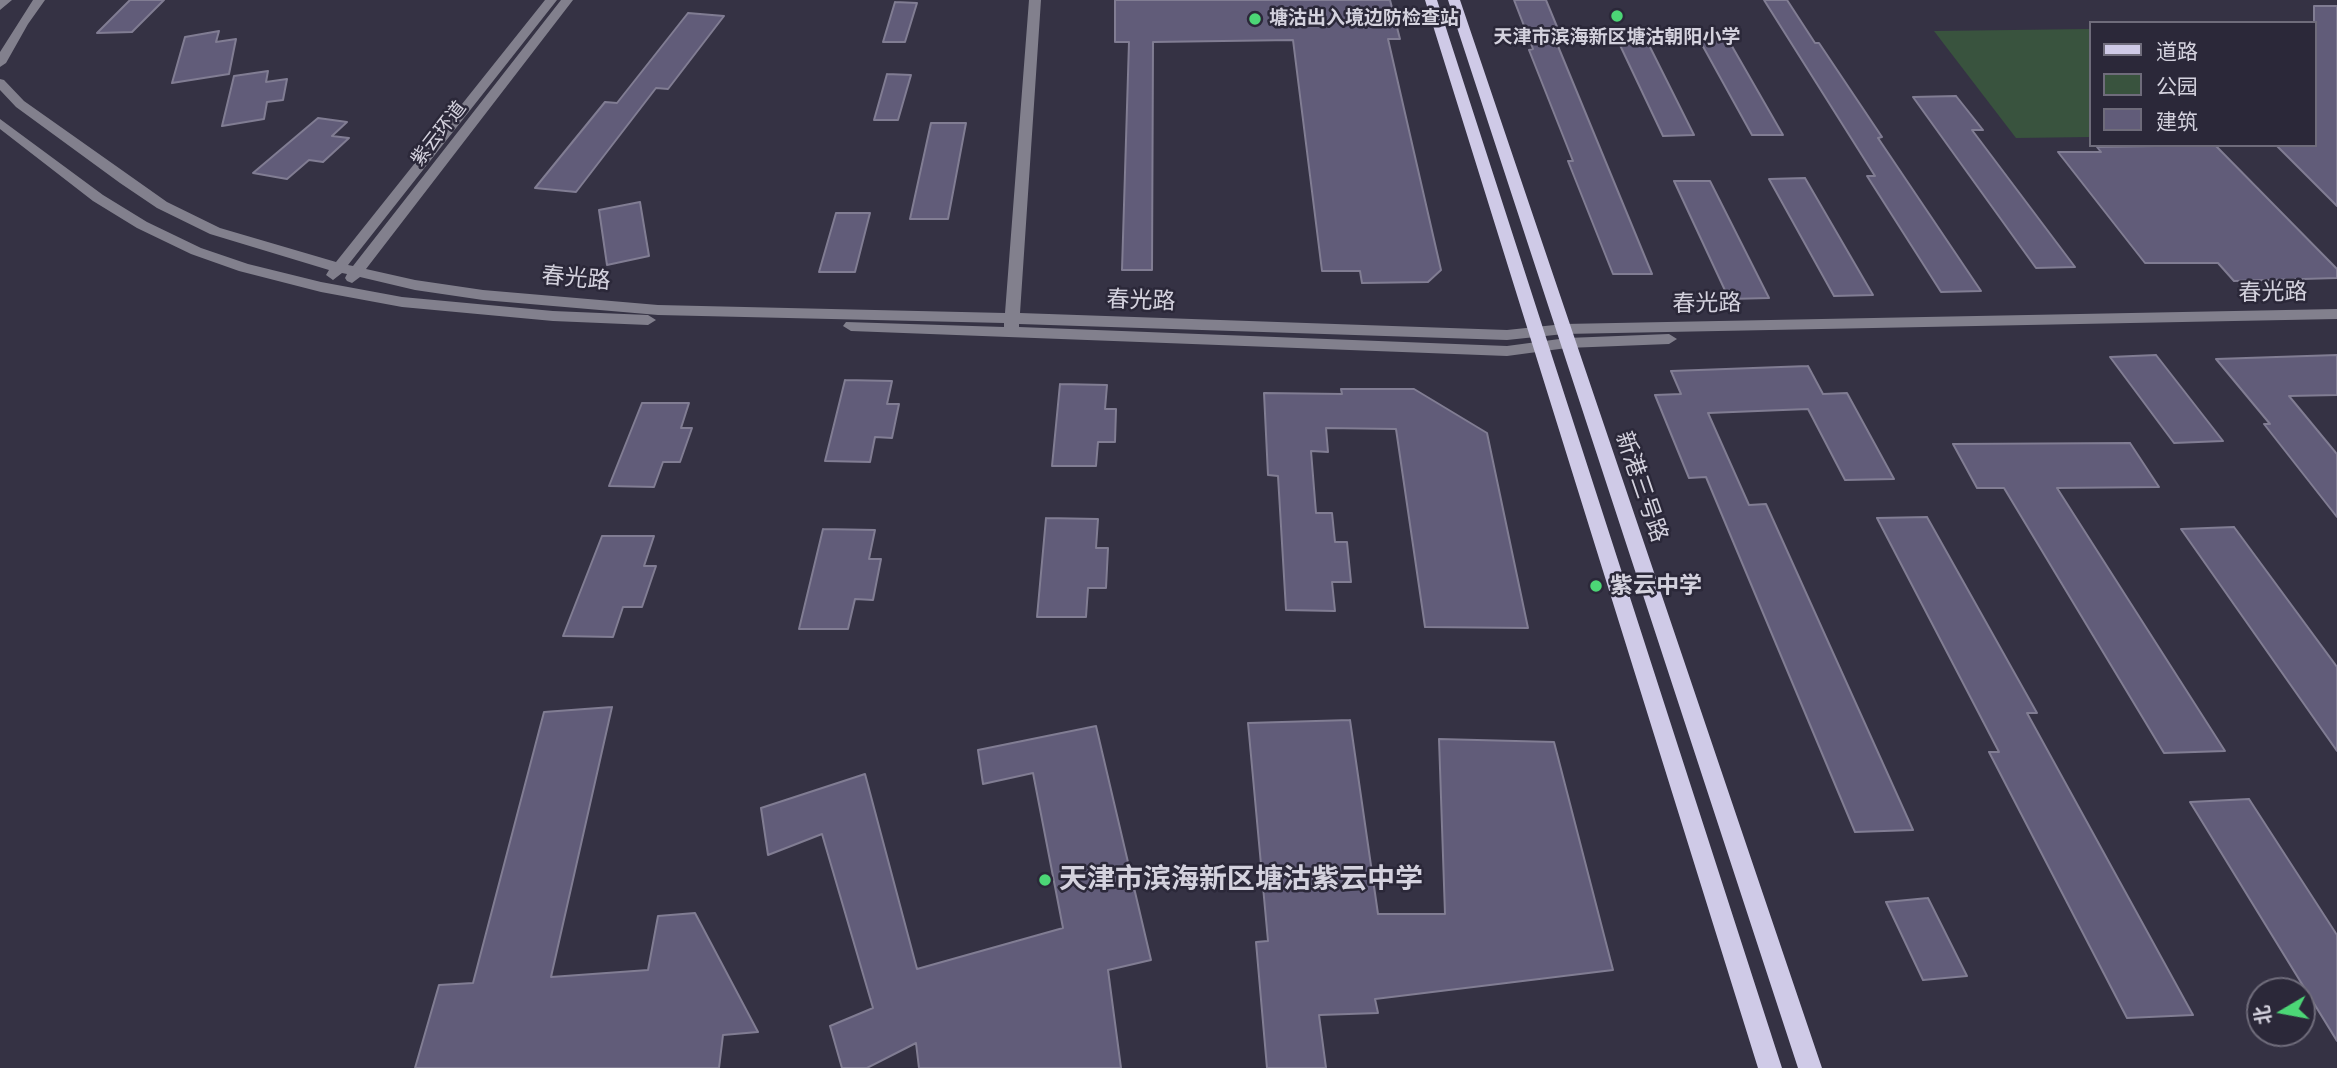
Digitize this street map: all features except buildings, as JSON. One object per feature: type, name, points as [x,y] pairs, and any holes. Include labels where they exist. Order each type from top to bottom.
[{"type":"main road","points":[[1431,0],[1769,1068]]},
{"type":"main road","name":"新港三号路","points":[[1454,0],[1811,1068]]},
{"type":"street","points":[[0,7],[6,0]]},
{"type":"street","points":[[0,63],[22,23],[39,0]]},
{"type":"street","name":"紫云环道","points":[[321,288],[340,268],[551,0]]},
{"type":"street","name":"紫云环道","points":[[341,291],[567,0]]},
{"type":"street","points":[[1011,326],[1035,0]]},
{"type":"street","name":"春光路","points":[[0,83],[20,104],[162,205],[215,231],[340,268],[415,285],[483,295],[658,310],[1507,351],[1538,340],[1565,336],[2337,314]]},
{"type":"street","name":"春光路","points":[[0,123],[98,198],[142,225],[195,251],[244,268],[321,288],[402,302],[553,316],[1011,326]]},
{"type":"street","name":"春光路","points":[[1565,336],[2337,326]]},
{"type":"green space","points":[[2088,29],[2088,137],[2016,138],[1934,31]]},
{"type":"place","name":"天津市滨海新区塘沽朝阳小学","points":[[1617,16]]},
{"type":"place","name":"塘沽出入境边防检查站","points":[[1255,19]]},
{"type":"place","name":"紫云中学","points":[[1596,586]]},
{"type":"place","name":"天津市滨海新区塘沽紫云中学","points":[[1045,880]]}]
